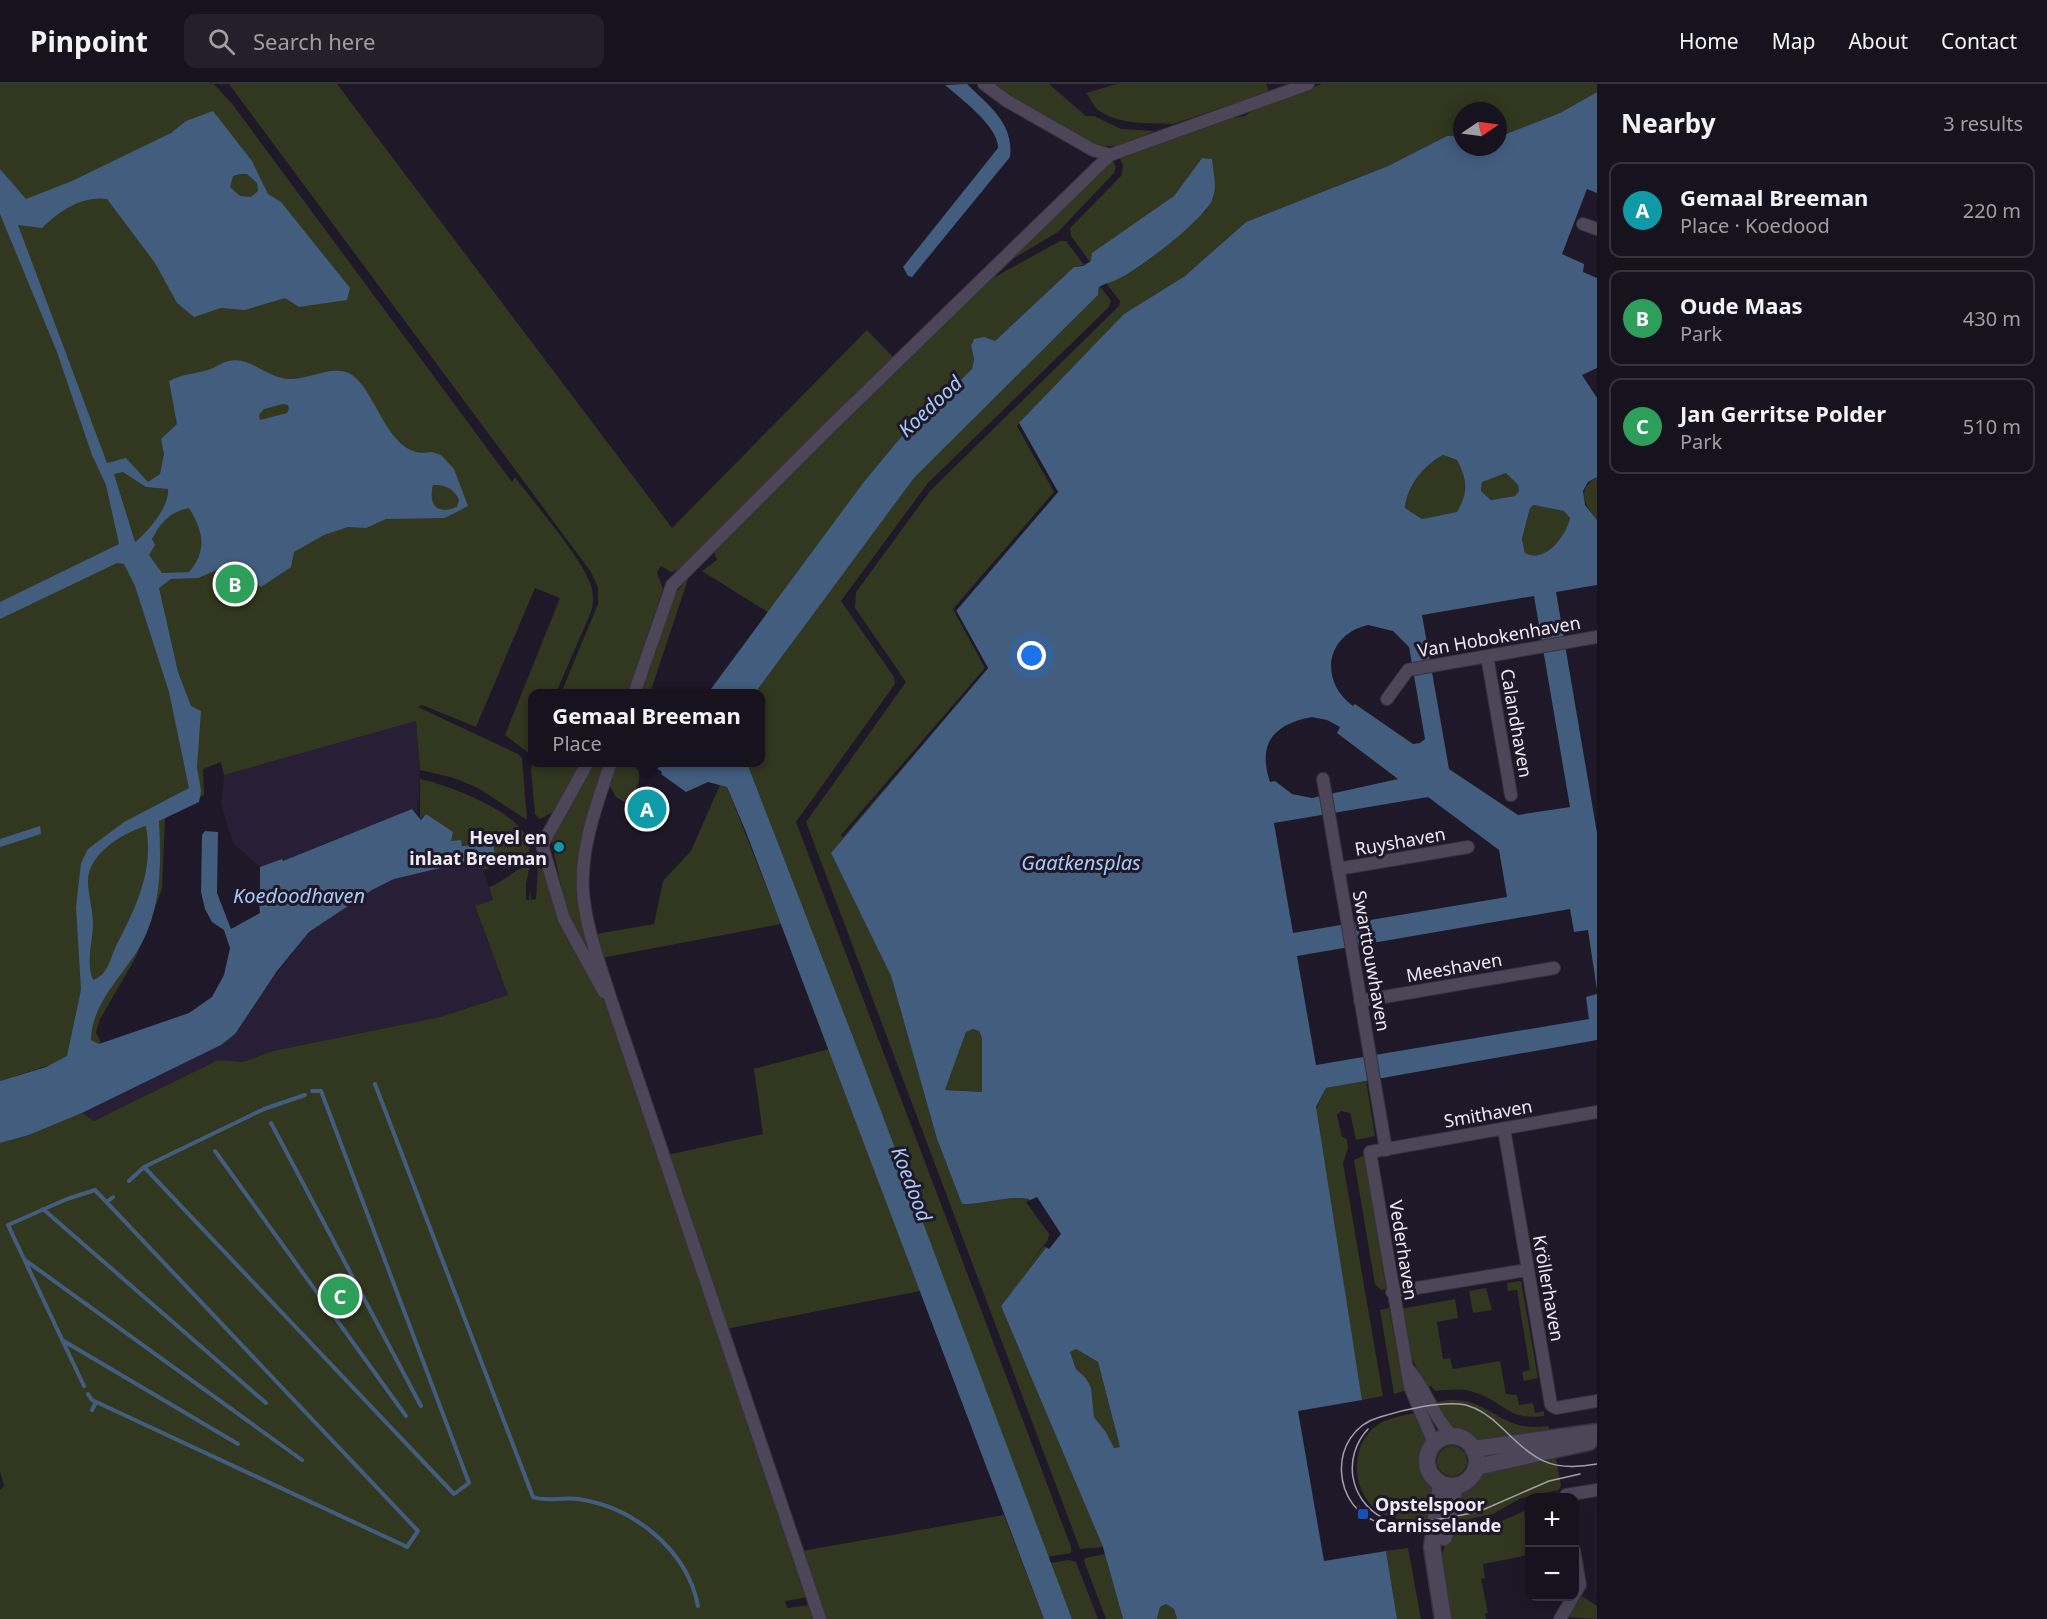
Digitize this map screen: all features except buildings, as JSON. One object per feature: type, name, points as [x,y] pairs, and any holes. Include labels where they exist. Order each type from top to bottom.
[{"type":"street","points":[[984,84],[1007,101],[1093,150],[1110,155]]},
{"type":"street","points":[[635,689],[672,585],[836,420],[1110,155],[1308,84]]},
{"type":"street","points":[[1583,224],[1597,229]]},
{"type":"street","name":"Van Hobokenhaven","points":[[1387,699],[1405,672],[1412,669],[1597,638]]},
{"type":"street","name":"Calandhaven","points":[[1487,656],[1511,795]]},
{"type":"street","points":[[585,767],[542,844],[564,919],[588,967],[612,1003]]},
{"type":"street","points":[[610,767],[586,850],[583,893],[589,925],[612,1003],[820,1619]]},
{"type":"street","name":"Swarttouwhaven","points":[[1323,778],[1386,1150]]},
{"type":"street","name":"Ruyshaven","points":[[1338,869],[1468,847]]},
{"type":"street","name":"Meeshaven","points":[[1360,1001],[1554,968]]},
{"type":"street","name":"Smithaven","points":[[1386,1150],[1597,1112]]},
{"type":"street","name":"Kröllerhaven","points":[[1504,1129],[1551,1405],[1556,1407],[1597,1401]]},
{"type":"street","name":"Vederhaven","points":[[1386,1150],[1370,1152],[1392,1292],[1409,1370],[1410,1387],[1434,1443]]},
{"type":"street","points":[[1392,1292],[1527,1270]]},
{"type":"street","name":"Vederhaven","points":[[1409,1370],[1420,1382],[1443,1427],[1453,1436]]},
{"type":"street","points":[[1473,1449],[1597,1432]]},
{"type":"street","points":[[1453,1436],[1465,1440],[1473,1449],[1476,1467],[1469,1479],[1448,1485],[1434,1479],[1427,1465],[1427,1457],[1434,1443],[1453,1436]]},
{"type":"street","points":[[1476,1467],[1597,1441]]},
{"type":"street","points":[[1443,1619],[1436,1564],[1448,1485]]},
{"type":"street","points":[[1579,1493],[1597,1490]]},
{"type":"street","points":[[1560,1619],[1571,1601]]},
{"type":"shaded area","points":[[416,721],[420,770],[418,814],[412,809],[283,861],[281,859],[260,867],[233,843],[221,803],[224,775]]},
{"type":"shaded area","points":[[479,858],[493,900],[475,907],[508,995],[440,1017],[273,1051],[243,1062],[218,1060],[94,1121],[82,1113],[221,1045],[309,932],[372,890],[394,879]]},
{"type":"green space","points":[[0,84],[214,84],[233,105],[512,482],[515,477],[558,532],[588,577],[593,603],[558,689],[528,689],[528,752],[505,735],[560,598],[535,588],[476,727],[422,705],[418,707],[518,754],[522,758],[527,820],[478,788],[454,778],[420,770],[416,721],[224,775],[221,762],[203,769],[204,795],[165,818],[162,889],[136,957],[100,1019],[96,1032],[103,1048],[0,1081]]},
{"type":"green space","points":[[229,84],[337,84],[672,528],[867,330],[893,357],[680,569],[671,572],[661,566],[657,572],[663,589],[629,689],[563,689],[598,604],[598,588],[591,572]]},
{"type":"green space","points":[[989,84],[1049,84],[1086,116],[1094,116],[1121,129],[1155,131],[1119,146],[1097,146]]},
{"type":"green space","points":[[1117,84],[1266,84],[1269,92],[1173,124],[1144,123],[1123,121],[1105,114],[1096,107],[1086,93]]},
{"type":"green space","points":[[1322,84],[1597,84],[1597,92],[1560,113],[1507,134],[1507,102],[1453,102],[1453,136],[1447,136],[1388,166],[1246,222],[1185,276],[1124,314],[1058,492],[956,610],[988,668],[831,853],[891,976],[937,1139],[962,1204],[1012,1198],[1029,1199],[1052,1240],[1001,1306],[1103,1547],[1080,1549],[806,822],[906,682],[855,608],[856,592],[930,491],[1119,306],[1120,301],[1105,282],[1117,279],[1144,263],[1173,241],[1207,210],[1212,159],[1202,158],[1174,196],[1090,262],[1071,236],[1070,228],[1121,176],[1123,166],[1120,158],[1124,155],[1224,119],[1245,116],[1257,107]]},
{"type":"green space","points":[[1113,161],[1116,167],[1114,173],[1058,232],[1006,263]]},
{"type":"green space","points":[[1060,241],[1066,241],[1084,265],[1074,267],[995,341],[971,346],[974,359],[972,369],[901,437],[863,483],[769,613],[702,571],[717,560],[713,549],[984,283]]},
{"type":"green space","points":[[1100,286],[1111,301],[1109,307],[928,483],[841,601],[894,677],[895,684],[796,822],[1071,1547],[1071,1553],[1048,1557],[860,1055],[749,767],[765,767],[765,689],[758,689],[914,478],[1098,295]]},
{"type":"green space","points":[[1443,455],[1457,460],[1465,480],[1464,498],[1458,512],[1422,519],[1405,508],[1406,500],[1423,470]]},
{"type":"green space","points":[[1506,473],[1518,485],[1519,491],[1515,496],[1491,500],[1481,491],[1482,481]]},
{"type":"green space","points":[[1597,477],[1597,520],[1586,503],[1584,492],[1590,482]]},
{"type":"green space","points":[[1535,505],[1565,511],[1570,518],[1559,540],[1547,552],[1540,555],[1525,553],[1522,539],[1530,508]]},
{"type":"green space","points":[[690,573],[651,689],[641,689],[672,599]]},
{"type":"green space","points":[[532,767],[582,767],[555,811],[540,819],[535,814]]},
{"type":"green space","points":[[590,767],[605,767],[581,850],[599,976],[570,926],[552,844],[553,835]]},
{"type":"green space","points":[[615,767],[638,767],[638,785],[626,803],[616,797],[609,785]]},
{"type":"green space","points":[[420,779],[470,796],[507,816],[521,829],[529,842],[528,855],[483,870],[479,858],[495,855],[450,841],[426,814],[420,819]]},
{"type":"green space","points":[[720,785],[727,787],[781,924],[602,958],[596,934],[654,924],[663,881],[691,851]]},
{"type":"green space","points":[[530,866],[526,883],[526,900],[529,900],[530,890],[531,900],[536,899],[538,867],[548,875],[607,1006],[808,1597],[785,1601],[787,1608],[810,1605],[815,1619],[0,1619],[0,1490],[4,1486],[0,1471],[0,1143],[29,1135],[82,1113],[94,1121],[218,1060],[243,1062],[273,1051],[440,1017],[508,995],[475,906],[493,900],[489,887],[520,869]]},
{"type":"green space","points":[[973,1029],[979,1031],[982,1038],[982,1092],[945,1090],[966,1032]]},
{"type":"green space","points":[[829,1049],[920,1291],[726,1329],[667,1155],[763,1134],[754,1069]]},
{"type":"green space","points":[[1366,1081],[1375,1136],[1356,1140],[1350,1113],[1341,1111],[1337,1115],[1342,1137],[1347,1139],[1348,1149],[1343,1163],[1383,1396],[1362,1400],[1314,1113],[1326,1088]]},
{"type":"green space","points":[[1365,1155],[1386,1289],[1381,1290],[1375,1284],[1354,1160]]},
{"type":"green space","points":[[1521,1281],[1538,1378],[1524,1381],[1522,1372],[1530,1370],[1517,1290],[1508,1291],[1507,1283]]},
{"type":"green space","points":[[1486,1288],[1492,1310],[1473,1313],[1469,1291]]},
{"type":"green space","points":[[1455,1299],[1458,1318],[1437,1322],[1443,1359],[1450,1358],[1453,1369],[1500,1361],[1506,1394],[1517,1395],[1519,1405],[1533,1403],[1535,1413],[1544,1411],[1544,1416],[1521,1416],[1484,1396],[1468,1391],[1435,1391],[1431,1386],[1427,1388],[1408,1351],[1400,1309]]},
{"type":"green space","points":[[1389,1308],[1399,1363],[1407,1390],[1394,1394],[1380,1310]]},
{"type":"green space","points":[[1076,1349],[1098,1362],[1120,1447],[1114,1448],[1106,1432],[1094,1417],[1086,1378],[1076,1369],[1070,1352]]},
{"type":"green space","points":[[1450,1400],[1477,1405],[1518,1425],[1548,1426],[1552,1434],[1477,1442],[1451,1428],[1435,1402]]},
{"type":"green space","points":[[1419,1412],[1427,1439],[1422,1460],[1425,1474],[1432,1488],[1431,1519],[1397,1519],[1378,1511],[1362,1492],[1358,1479],[1358,1454],[1369,1432],[1379,1424]]},
{"type":"green space","points":[[1452,1446],[1463,1450],[1467,1461],[1463,1472],[1452,1476],[1441,1472],[1437,1461],[1441,1450]]},
{"type":"green space","points":[[1555,1454],[1561,1485],[1559,1490],[1525,1493],[1525,1497],[1493,1514],[1454,1522],[1461,1489],[1479,1476],[1483,1469]]},
{"type":"green space","points":[[1524,1511],[1525,1556],[1483,1564],[1485,1578],[1481,1579],[1488,1613],[1485,1614],[1486,1619],[1449,1619],[1442,1574],[1446,1541],[1452,1533],[1493,1525]]},
{"type":"green space","points":[[1004,1515],[1044,1619],[825,1619],[802,1551]]},
{"type":"green space","points":[[1408,1548],[1421,1619],[1397,1619],[1386,1551]]},
{"type":"green space","points":[[1105,1554],[1123,1619],[1106,1619],[1084,1561],[1085,1558]]},
{"type":"green space","points":[[1069,1560],[1076,1562],[1098,1619],[1072,1619],[1050,1563]]},
{"type":"green space","points":[[1582,1596],[1597,1606],[1597,1619],[1567,1617]]},
{"type":"green space","points":[[1166,1604],[1174,1609],[1177,1619],[1157,1619],[1160,1607]]},
{"type":"water","points":[[967,84],[1004,125],[1008,134],[1010,157],[912,277],[908,276],[903,267],[998,148],[997,140],[986,122],[945,85]]},
{"type":"water","name":"Gaatkensplas","points":[[1597,92],[1597,193],[1587,189],[1562,254],[1584,264],[1583,272],[1597,278],[1597,368],[1582,375],[1597,398],[1597,477],[1588,482],[1583,491],[1585,505],[1597,520],[1597,585],[1556,592],[1597,833],[1597,990],[1588,930],[1574,932],[1570,909],[1297,956],[1316,1065],[1589,1019],[1586,997],[1597,994],[1597,1040],[1326,1088],[1316,1107],[1362,1400],[1298,1411],[1324,1561],[1386,1551],[1397,1619],[1177,1619],[1174,1609],[1166,1604],[1160,1607],[1157,1619],[1123,1619],[1103,1547],[1001,1306],[1052,1240],[1029,1199],[1012,1198],[962,1204],[937,1139],[891,976],[831,853],[988,668],[956,611],[1058,492],[1019,423],[1124,314],[1185,276],[1246,222],[1388,166],[1447,136],[1453,136],[1453,156],[1507,156],[1507,134],[1560,113]],"holes":[[[1443,455],[1457,460],[1465,480],[1465,492],[1457,512],[1422,519],[1405,508],[1406,500],[1423,470]],[[1506,473],[1518,485],[1519,491],[1515,496],[1491,500],[1481,491],[1482,482]],[[1534,505],[1564,511],[1570,518],[1559,540],[1547,552],[1540,555],[1525,553],[1522,539],[1530,508]],[[1534,596],[1570,807],[1518,815],[1449,769],[1422,615]],[[1368,625],[1393,631],[1409,647],[1425,739],[1420,743],[1413,744],[1355,704],[1353,706],[1342,696],[1331,672],[1332,660],[1335,648],[1354,630]],[[1312,717],[1327,720],[1340,727],[1337,733],[1398,779],[1312,798],[1292,794],[1275,781],[1270,782],[1266,756],[1268,746],[1279,730],[1299,720]],[[1428,797],[1499,850],[1507,897],[1293,933],[1274,823]],[[973,1029],[979,1031],[982,1038],[982,1092],[945,1090],[966,1032]],[[1076,1349],[1098,1362],[1120,1447],[1114,1448],[1106,1432],[1094,1417],[1091,1388],[1086,1378],[1076,1369],[1070,1352]]]},
{"type":"water","name":"Koedoodhaven","points":[[213,111],[252,161],[268,194],[281,202],[350,288],[347,300],[299,307],[285,298],[245,310],[221,308],[194,317],[177,303],[155,263],[107,199],[89,199],[80,202],[56,216],[42,228],[18,225],[107,463],[126,458],[148,482],[160,474],[164,454],[161,439],[177,424],[169,381],[183,375],[208,370],[237,360],[252,364],[281,378],[289,379],[338,371],[352,375],[361,384],[394,437],[405,446],[417,452],[432,452],[441,455],[454,469],[468,506],[445,518],[386,519],[366,528],[348,527],[324,535],[294,552],[291,567],[261,587],[227,566],[198,578],[171,579],[159,588],[178,672],[191,706],[201,711],[197,767],[201,791],[199,802],[159,821],[159,883],[149,928],[135,955],[103,1001],[92,1026],[91,1040],[99,1044],[189,1013],[212,997],[224,975],[230,948],[224,930],[212,922],[205,909],[201,892],[202,835],[205,831],[218,832],[217,893],[231,929],[260,913],[259,903],[254,895],[260,892],[260,867],[282,859],[283,861],[412,809],[421,820],[426,814],[453,832],[451,841],[461,840],[462,846],[493,843],[495,855],[394,879],[372,890],[309,932],[277,971],[235,1034],[221,1045],[82,1113],[29,1135],[0,1143],[0,1081],[46,1067],[67,1056],[81,990],[76,907],[81,863],[88,849],[124,822],[189,788],[169,692],[135,586],[124,564],[117,563],[0,619],[0,602],[119,544],[106,485],[92,455],[57,352],[0,214],[0,169],[26,199],[72,181],[171,133],[186,121]],"holes":[[[247,174],[257,183],[258,191],[251,197],[240,196],[230,187],[233,176]],[[283,404],[288,405],[287,413],[260,420],[259,415],[264,409]],[[123,472],[146,487],[168,489],[168,496],[162,511],[135,542],[114,474]],[[433,485],[437,485],[452,490],[459,500],[457,507],[444,510],[439,509],[433,503]],[[189,508],[198,525],[201,548],[189,572],[162,573],[149,555],[155,545],[152,539],[163,523],[176,512]],[[146,826],[148,859],[142,889],[108,966],[98,978],[93,980],[90,966],[93,926],[88,884],[89,873],[99,855],[127,834]]]},
{"type":"water","points":[[1202,158],[1212,159],[1215,190],[1212,200],[1197,220],[1139,267],[1099,287],[1098,295],[914,478],[758,689],[711,689],[863,483],[901,437],[972,369],[974,359],[971,346],[974,339],[984,337],[995,341],[1074,267],[1083,266],[1091,261],[1092,253],[1174,196]]},
{"type":"water","points":[[654,767],[749,767],[860,1055],[1072,1619],[1044,1619],[727,787],[708,782],[686,792],[661,774],[662,772]]},
{"type":"water","points":[[40,826],[41,834],[0,847],[0,839]]},
{"type":"pier","points":[[1019,423],[1058,492],[956,610],[988,668],[843,837],[841,835],[985,668],[953,609],[1054,492],[1017,426]]},
{"type":"pier","points":[[1037,1197],[1061,1234],[1049,1249],[1044,1246],[1023,1272],[1048,1240],[1049,1234],[1026,1202]]},
{"type":"waterway","points":[[375,1084],[533,1497],[578,1499],[618,1511],[637,1521],[670,1549],[692,1585],[698,1606]]},
{"type":"waterway","points":[[305,1095],[264,1109],[144,1167],[454,1494],[469,1483],[321,1091],[312,1091]]},
{"type":"waterway","points":[[271,1123],[421,1406]]},
{"type":"waterway","points":[[215,1151],[406,1416]]},
{"type":"waterway","points":[[129,1181],[144,1167]]},
{"type":"waterway","points":[[84,1386],[8,1225],[67,1199],[95,1190],[418,1531],[407,1547],[92,1400],[88,1394]]},
{"type":"waterway","points":[[107,1202],[113,1197]]},
{"type":"waterway","points":[[43,1209],[266,1403]]},
{"type":"waterway","points":[[25,1260],[302,1460]]},
{"type":"waterway","points":[[62,1340],[238,1444]]},
{"type":"waterway","points":[[92,1410],[96,1402]]},
{"type":"tram line","points":[[1425,1522],[1384,1524],[1366,1517],[1353,1504],[1345,1489],[1342,1472],[1343,1454],[1350,1438],[1362,1425],[1380,1417],[1411,1409],[1446,1404],[1466,1405],[1489,1417],[1523,1448],[1543,1461],[1566,1467],[1597,1464]]},
{"type":"tram line","points":[[1368,1429],[1355,1452],[1352,1465],[1353,1477],[1356,1489],[1363,1500],[1383,1518]]},
{"type":"tram line","points":[[1418,1523],[1478,1512],[1549,1481],[1580,1474]]},
{"type":"place","name":"Oude Maas","points":[[235,584]]},
{"type":"place","name":"Gemaal Breeman","points":[[647,809]]},
{"type":"place","name":"Hevel en inlaat Breeman","points":[[559,847]]},
{"type":"place","name":"Jan Gerritse Polder","points":[[340,1296]]},
{"type":"place","name":"Opstelspoor Carnisselande","points":[[1363,1514]]},
{"type":"water label","name":"Koedood","points":[[930,406]]},
{"type":"water label","name":"Koedood","points":[[912,1184]]}]
